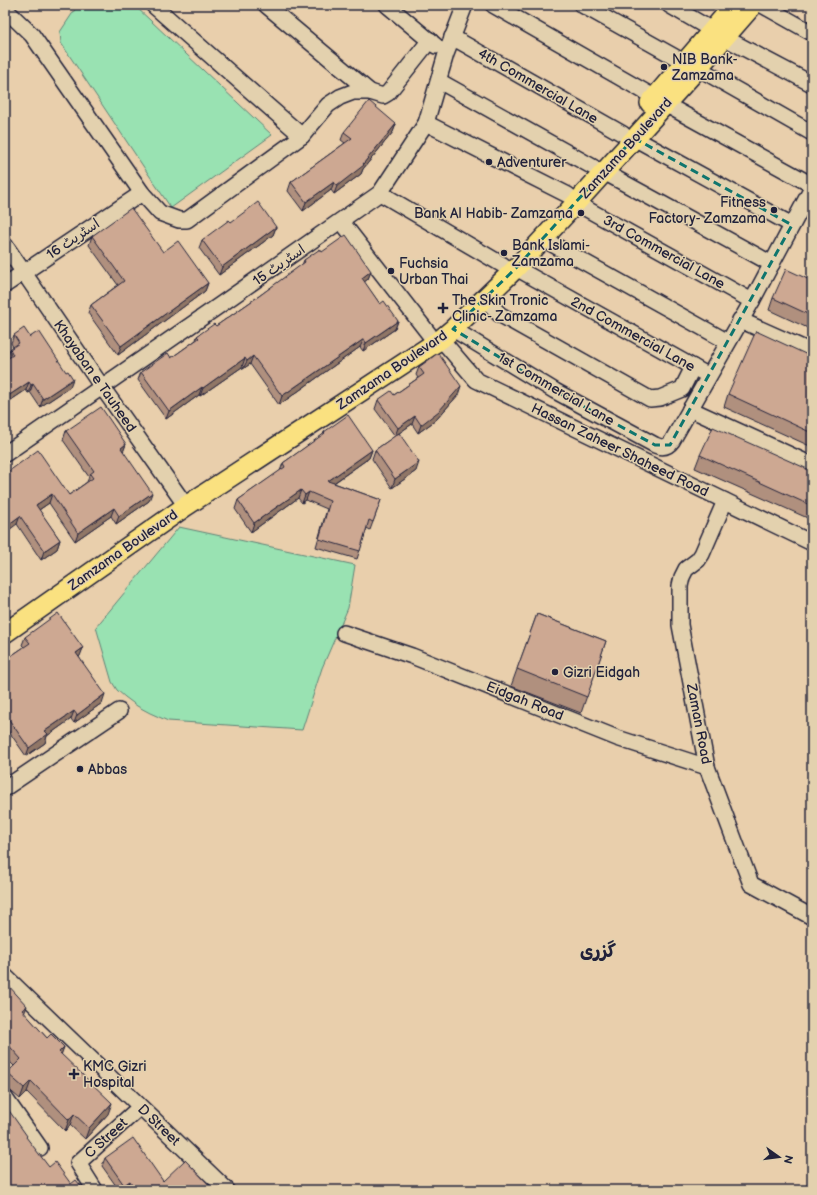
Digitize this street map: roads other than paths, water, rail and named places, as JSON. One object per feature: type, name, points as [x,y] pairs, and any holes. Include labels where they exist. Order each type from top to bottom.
[{"type":"main road","name":"Zamzama Boulevard","points":[[719,34],[734,5]]},
{"type":"main road","name":"Zamzama Boulevard","points":[[5,617],[441,334],[485,298],[509,267],[629,136],[719,34],[754,5]]},
{"type":"main road","name":"Zamzama Boulevard","points":[[441,334],[452,315],[543,239],[572,199]]},
{"type":"main road","name":"Zamzama Boulevard","points":[[5,633],[182,501]]},
{"type":"street","points":[[153,5],[302,136]]},
{"type":"street","points":[[266,5],[370,92]]},
{"type":"street","points":[[387,5],[446,54]]},
{"type":"street","name":"اسٹریٹ 15","points":[[5,454],[380,193],[426,123],[446,54],[466,5]]},
{"type":"street","points":[[493,5],[660,101],[812,185]]},
{"type":"street","points":[[582,5],[812,133]]},
{"type":"street","points":[[669,5],[719,34],[812,84]]},
{"type":"street","points":[[762,5],[812,33]]},
{"type":"street","points":[[5,9],[32,36],[142,193],[160,213],[179,220],[187,220],[302,136],[328,105],[340,96],[353,92],[370,92],[383,96],[388,93],[430,40]]},
{"type":"street","name":"4th Commercial Lane","points":[[452,37],[792,225]]},
{"type":"street","points":[[439,80],[598,170],[772,264]]},
{"type":"street","name":"3rd Commercial Lane","points":[[426,123],[572,199],[752,301]]},
{"type":"street","points":[[812,188],[752,301],[690,409],[812,465]]},
{"type":"street","name":"اسٹریٹ 16","points":[[5,285],[142,193]]},
{"type":"street","name":"2nd Commercial Lane","points":[[380,193],[509,267],[710,376]]},
{"type":"street","name":"Hassan Zaheer Shaheed Road","points":[[341,221],[441,334],[476,380],[812,543]]},
{"type":"street","points":[[543,239],[728,342]]},
{"type":"street","name":"Khayaban e Tauheed","points":[[5,245],[182,501]]},
{"type":"street","points":[[485,298],[499,314],[650,399],[660,398],[682,389],[693,367]]},
{"type":"street","points":[[740,320],[812,352]]},
{"type":"street","name":"1st Commercial Lane","points":[[441,334],[555,390],[661,447],[670,445],[690,409]]},
{"type":"street","name":"Zaman Road","points":[[725,501],[702,554],[698,560],[686,569],[680,586],[680,625],[707,767],[751,884],[812,916]]},
{"type":"street","name":"Eidgah Road","points":[[344,632],[412,656],[617,738],[707,767]]},
{"type":"street","points":[[5,788],[119,711]]},
{"type":"street","name":"D Street","points":[[5,976],[227,1190]]},
{"type":"street","points":[[5,1098],[40,1148]]},
{"type":"street","name":"C Street","points":[[95,1190],[78,1163],[140,1107]]},
{"type":"place","name":"NIB Bank- Zamzama","points":[[664,67]]},
{"type":"place","name":"Adventurer","points":[[489,162]]},
{"type":"place","name":"Fitness Factory- Zamzama","points":[[774,210]]},
{"type":"place","name":"Bank Al Habib- Zamzama","points":[[581,213]]},
{"type":"place","name":"Bank Islami- Zamzama","points":[[504,253]]},
{"type":"place","name":"Fuchsia Urban Thai","points":[[391,271]]},
{"type":"place","name":"The Skin Tronic Clinic- Zamzama","points":[[443,308]]},
{"type":"place","name":"Gizri Eidgah","points":[[555,672]]},
{"type":"place","name":"Abbas","points":[[80,769]]},
{"type":"place","name":"KMC Gizri Hospital","points":[[74,1074]]},
{"type":"district","name":"گزری","points":[[598,951]]}]
